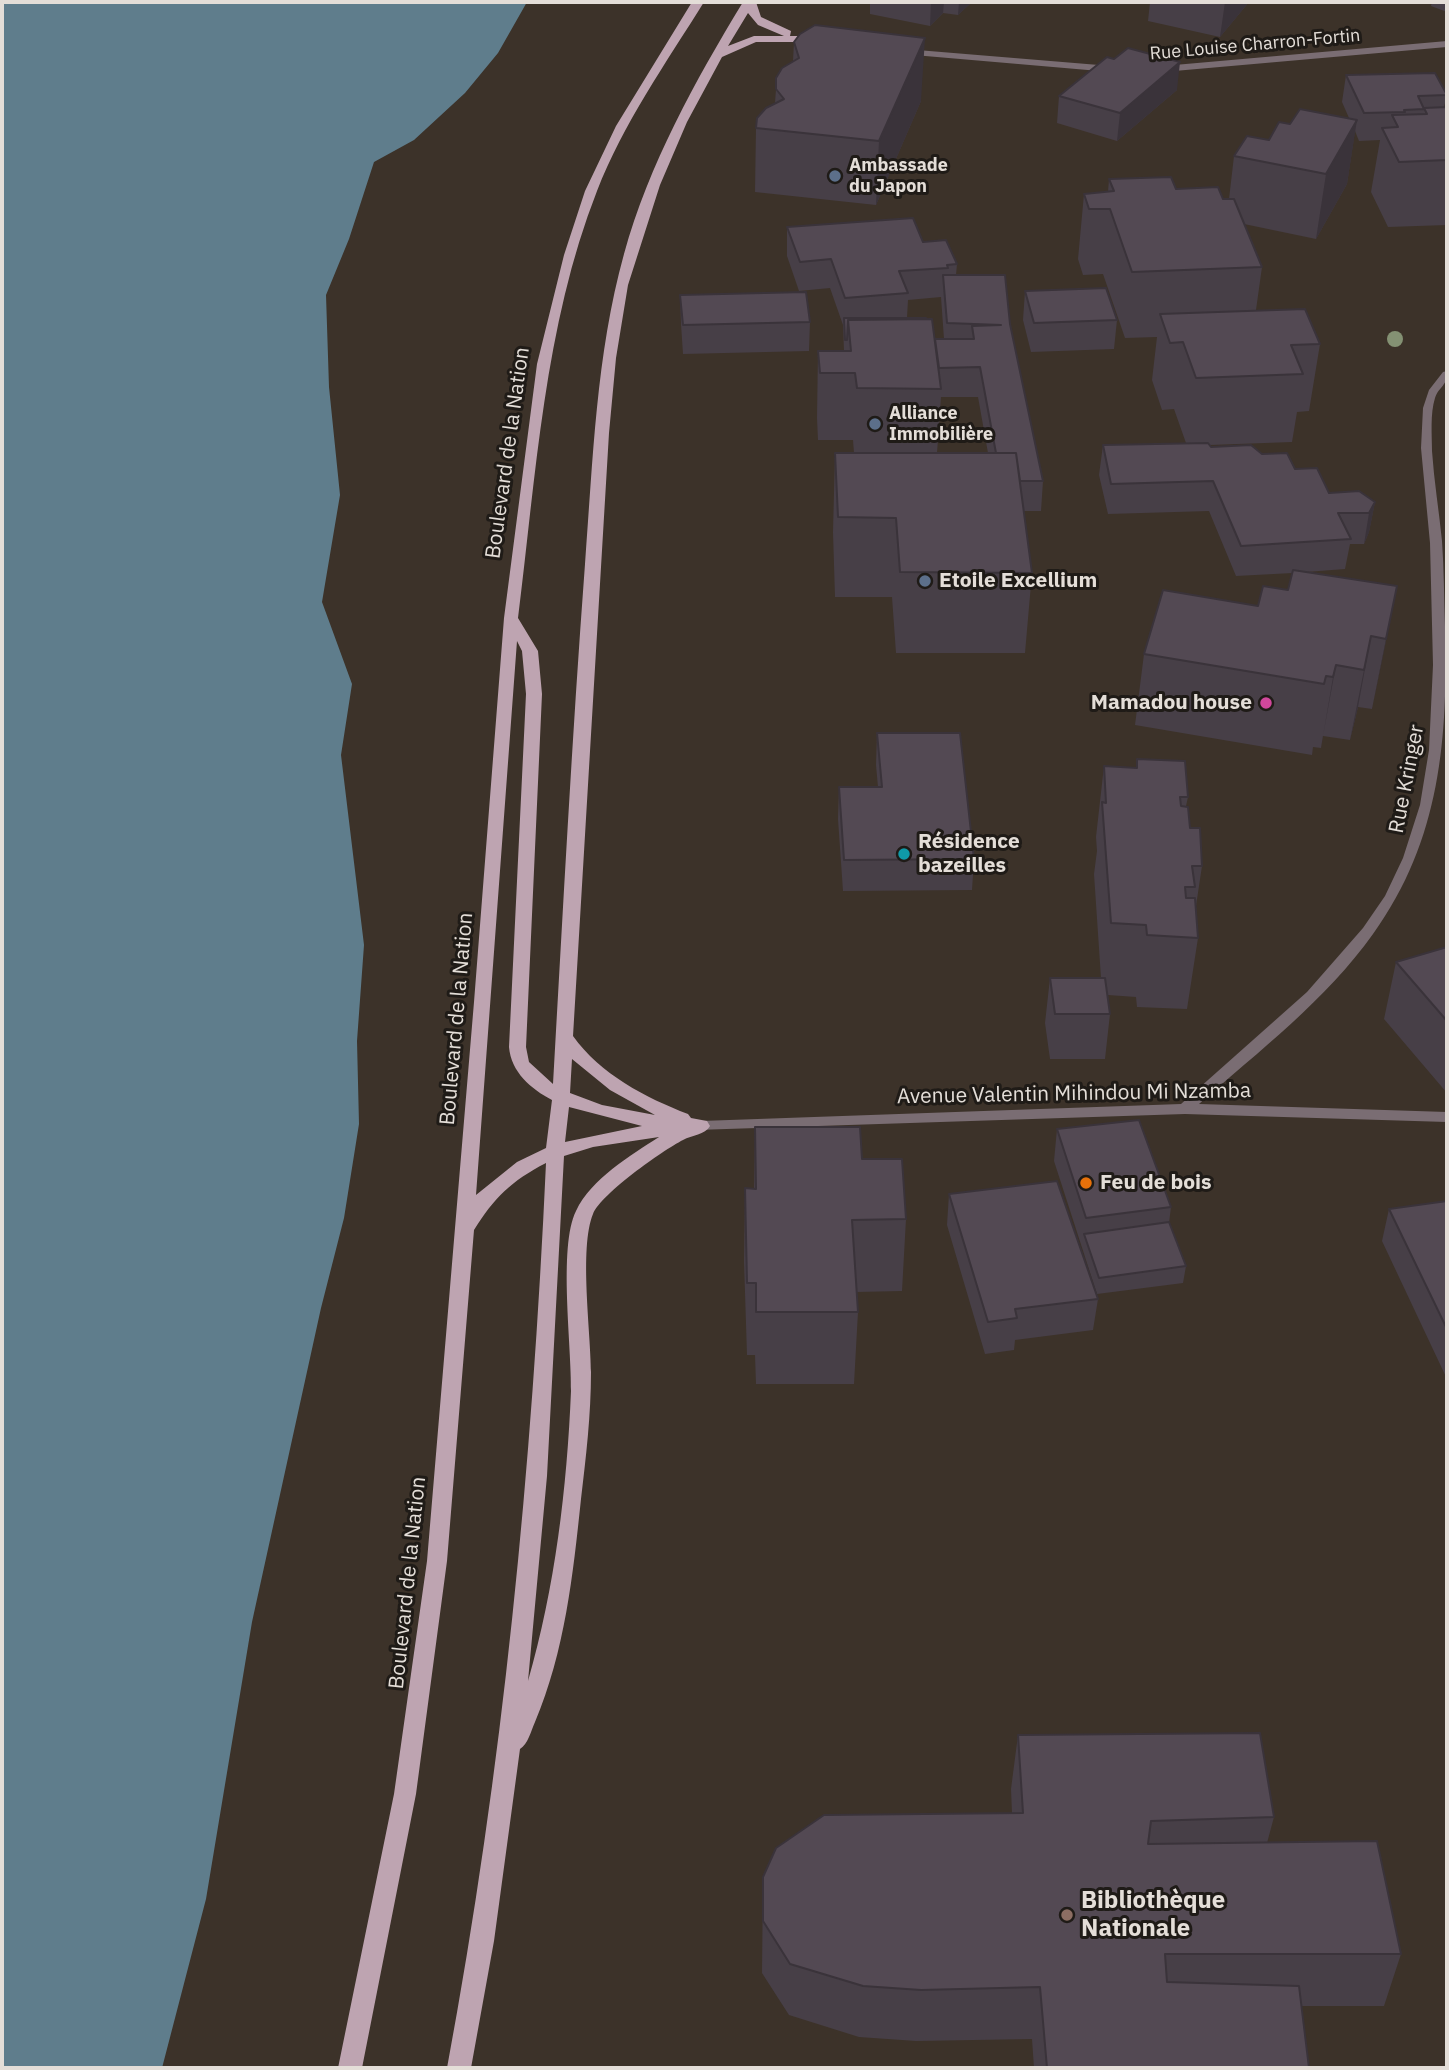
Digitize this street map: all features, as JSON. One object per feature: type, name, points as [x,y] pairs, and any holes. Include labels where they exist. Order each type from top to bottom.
[{"type":"main road","name":"Boulevard de la Nation","points":[[350,2068],[400,1820],[424,1674],[437,1561],[511,618],[544,364],[570,255],[591,191],[622,127],[698,2]]},
{"type":"main road","points":[[718,55],[754,39],[821,39],[782,32],[762,23],[750,10],[750,2]]},
{"type":"main road","points":[[459,2068],[475,1991],[509,1756],[534,1507],[555,1152],[565,1038],[585,656],[602,435],[617,318],[630,254],[650,190],[682,117],[750,2]]},
{"type":"main road","points":[[511,618],[530,651],[534,694],[517,1028],[520,1062],[535,1081],[583,1106],[618,1115],[701,1126]]},
{"type":"main road","points":[[565,1038],[572,1051],[604,1076],[668,1114],[701,1126]]},
{"type":"main road","points":[[465,1228],[484,1198],[513,1175],[555,1152],[620,1134],[701,1126]]},
{"type":"main road","points":[[509,1756],[529,1713],[539,1683],[563,1573],[577,1444],[581,1375],[580,1223],[594,1198],[633,1166],[674,1136],[701,1126]]},
{"type":"street","name":"Rue Louise Charron-Fortin","points":[[1151,69],[1447,44]]},
{"type":"street","name":"Rue Louise Charron-Fortin","points":[[890,50],[1082,69],[1127,69]]},
{"type":"street","name":"Rue Kringer","points":[[1185,1109],[1339,968],[1365,938],[1409,861],[1418,838],[1438,732],[1436,541],[1426,462],[1427,421],[1430,396],[1447,374]]},
{"type":"street","name":"Avenue Valentin Mihindou Mi Nzamba","points":[[701,1126],[1185,1109],[1447,1117]]},
{"type":"water","points":[[2,2],[527,2],[498,53],[465,93],[414,140],[374,162],[349,239],[326,295],[329,387],[340,495],[322,602],[352,684],[341,755],[364,945],[357,1041],[359,1124],[344,1218],[321,1308],[252,1622],[206,1899],[162,2068],[2,2068]]},
{"type":"building","points":[[815,25],[925,38],[879,141],[756,128],[757,118],[766,108],[784,99],[776,89],[776,78],[782,68],[799,58],[794,42],[800,34]]},
{"type":"building","points":[[1128,48],[1180,62],[1120,113],[1059,96],[1107,57],[1114,59]]},
{"type":"building","points":[[1435,73],[1447,95],[1418,96],[1424,109],[1364,113],[1346,75]]},
{"type":"building","points":[[1447,107],[1447,160],[1399,162],[1382,128],[1398,127],[1392,115],[1427,114],[1424,108]]},
{"type":"building","points":[[1300,109],[1357,120],[1326,174],[1234,156],[1247,136],[1269,140],[1279,122],[1290,124]]},
{"type":"building","points":[[1171,177],[1176,189],[1218,187],[1223,199],[1234,199],[1262,267],[1132,272],[1110,209],[1089,209],[1084,194],[1114,191],[1109,179]]},
{"type":"building","points":[[913,218],[923,242],[946,240],[957,264],[947,265],[948,268],[899,271],[908,293],[845,298],[831,259],[800,262],[787,227]]},
{"type":"building","points":[[943,275],[1005,275],[1010,324],[1043,481],[1020,481],[1016,453],[996,453],[980,367],[939,368],[935,339],[974,339],[972,326],[1001,325],[947,323]]},
{"type":"building","points":[[1106,288],[1117,320],[1034,323],[1025,291]]},
{"type":"building","points":[[806,292],[810,322],[683,325],[680,295]]},
{"type":"building","points":[[1305,309],[1320,344],[1291,345],[1303,374],[1196,378],[1183,342],[1170,343],[1160,314]]},
{"type":"building","points":[[844,318],[926,319],[848,320],[845,340]]},
{"type":"building","points":[[932,319],[941,389],[857,388],[855,373],[820,373],[818,351],[851,351],[848,320]]},
{"type":"building","points":[[1208,443],[1211,447],[1251,445],[1262,454],[1287,453],[1295,469],[1317,468],[1329,493],[1359,491],[1375,502],[1369,513],[1338,513],[1351,539],[1241,546],[1213,481],[1111,484],[1103,445]]},
{"type":"building","points":[[835,453],[1016,453],[1032,573],[900,572],[896,518],[838,517]]},
{"type":"building","points":[[1293,570],[1397,586],[1386,639],[1371,636],[1364,670],[1336,665],[1333,677],[1326,676],[1324,684],[1144,654],[1163,590],[1258,606],[1263,586],[1288,590]]},
{"type":"building","name":"Résidence bazeilles","points":[[877,733],[960,733],[974,859],[844,860],[839,787],[882,787]]},
{"type":"building","points":[[1137,759],[1185,761],[1188,797],[1180,797],[1181,806],[1188,807],[1190,828],[1200,828],[1202,866],[1192,866],[1195,887],[1185,887],[1186,898],[1195,898],[1198,938],[1147,935],[1146,925],[1111,923],[1102,802],[1106,803],[1104,766],[1137,768]]},
{"type":"building","points":[[1447,947],[1447,1021],[1396,962]]},
{"type":"building","points":[[1050,978],[1105,978],[1110,1014],[1055,1014]]},
{"type":"building","points":[[1139,1120],[1171,1207],[1086,1218],[1057,1129]]},
{"type":"building","points":[[755,1127],[860,1127],[862,1159],[902,1159],[906,1219],[852,1220],[858,1312],[756,1312],[756,1283],[747,1283],[745,1188],[756,1189]]},
{"type":"building","points":[[1057,1181],[1098,1299],[1015,1309],[1017,1318],[988,1322],[949,1194]]},
{"type":"building","points":[[1447,1201],[1447,1329],[1389,1209]]},
{"type":"building","points":[[1169,1222],[1186,1266],[1099,1278],[1084,1234]]},
{"type":"building","name":"Bibliothèque Nationale","points":[[1260,1733],[1274,1817],[1151,1821],[1148,1844],[1377,1841],[1401,1954],[1165,1954],[1167,1982],[1299,1986],[1309,2068],[1047,2068],[1040,1987],[921,1990],[863,1986],[790,1964],[763,1921],[763,1877],[776,1848],[824,1815],[1023,1813],[1018,1735]]},
{"type":"place","name":"Ambassade du Japon","points":[[835,176]]},
{"type":"place","name":"Alliance Immobilière","points":[[875,424]]},
{"type":"place","name":"Etoile Excellium","points":[[925,581]]},
{"type":"place","name":"Mamadou house","points":[[1266,703]]},
{"type":"place","name":"Résidence bazeilles","points":[[904,854]]},
{"type":"place","name":"Feu de bois","points":[[1086,1183]]},
{"type":"place","name":"Bibliothèque Nationale","points":[[1067,1915]]}]
